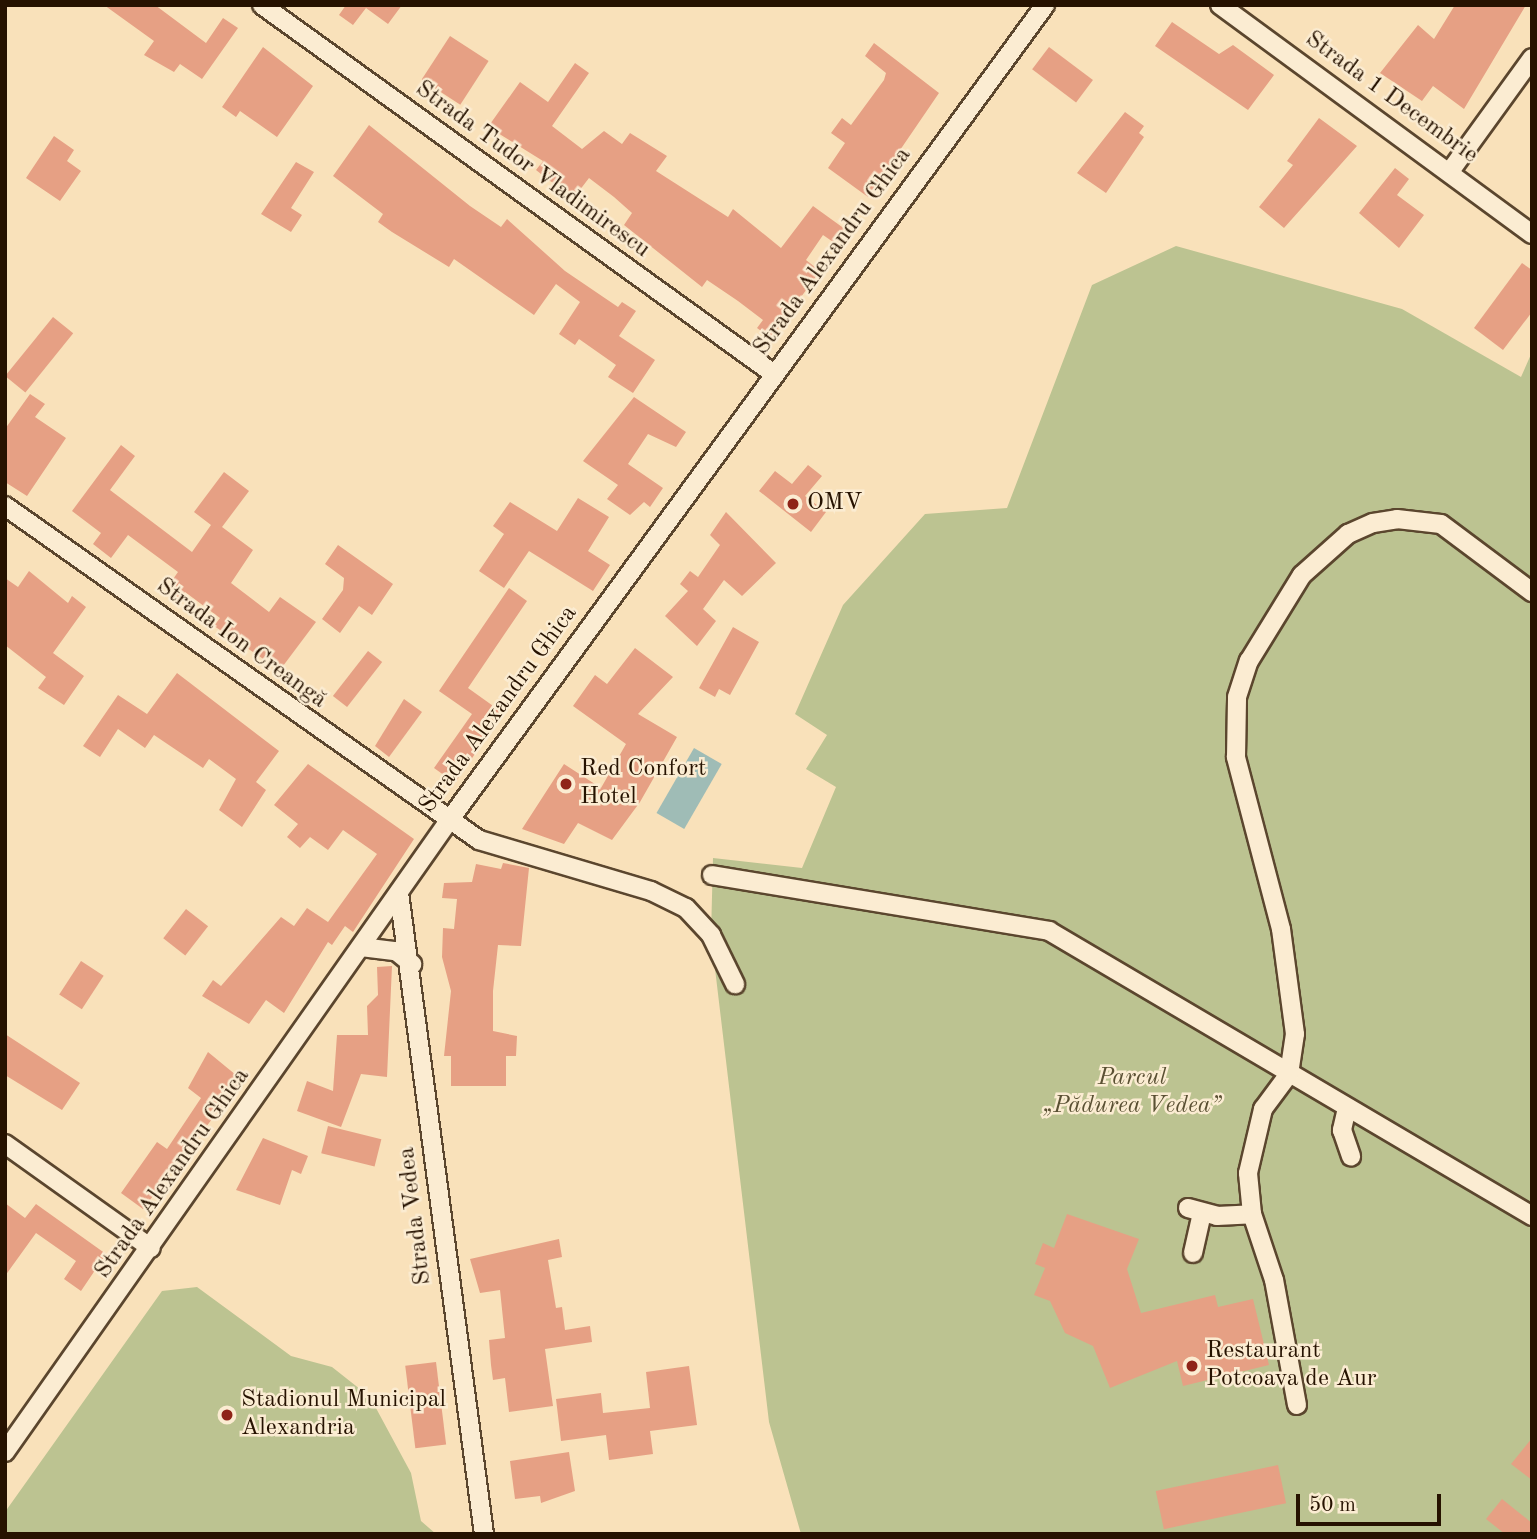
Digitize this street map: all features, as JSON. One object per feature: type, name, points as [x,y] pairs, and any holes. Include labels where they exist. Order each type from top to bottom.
[{"type":"street","name":"Strada Tudor Vladimirescu","points":[[262,5],[774,374]]},
{"type":"street","name":"Strada Alexandru Ghica","points":[[5,1452],[151,1248],[447,822],[1045,5]]},
{"type":"street","name":"Strada 1 Decembrie","points":[[1220,5],[1451,170],[1532,234]]},
{"type":"street","points":[[1451,170],[1532,58]]},
{"type":"street","name":"Strada Ion Creangă","points":[[5,506],[447,822],[519,856],[671,898],[710,934],[735,984]]},
{"type":"street","points":[[1297,1405],[1274,1280],[1252,1214],[1254,1133],[1289,1074],[1295,1034],[1289,972],[1236,757],[1237,697],[1249,660],[1319,555],[1373,523],[1397,519],[1441,524],[1532,592]]},
{"type":"street","points":[[712,875],[1049,931],[1532,1216]]},
{"type":"street","name":"Strada Vedea","points":[[399,893],[412,964],[484,1534]]},
{"type":"street","points":[[361,947],[396,951],[412,964]]},
{"type":"street","points":[[1347,1108],[1342,1130],[1351,1156]]},
{"type":"street","points":[[5,1144],[151,1248]]},
{"type":"street","points":[[1193,1254],[1195,1210],[1252,1214]]},
{"type":"green space","name":"Parcul „Pădurea Vedea”","points":[[1176,246],[1402,309],[1521,377],[1532,352],[1532,1534],[801,1534],[769,1422],[711,935],[713,858],[802,868],[836,787],[806,769],[827,735],[795,714],[843,605],[925,514],[1007,508],[1092,285]]},
{"type":"green space","name":"Stadionul Municipal Alexandria","points":[[197,1287],[291,1356],[332,1367],[370,1397],[411,1473],[421,1521],[436,1534],[5,1534],[5,1512],[162,1291]]},
{"type":"water","points":[[694,748],[722,764],[684,829],[656,813]]},
{"type":"building","points":[[104,5],[155,5],[206,43],[223,18],[238,28],[202,79],[180,64],[174,72],[144,55],[154,41]]},
{"type":"building","points":[[346,5],[402,5],[388,24],[366,8],[353,25],[339,15]]},
{"type":"building","points":[[1455,5],[1526,5],[1464,109],[1433,86],[1422,101],[1380,73],[1418,25],[1434,39]]},
{"type":"building","points":[[1172,22],[1219,54],[1233,45],[1274,75],[1248,110],[1155,46]]},
{"type":"building","points":[[450,36],[489,61],[460,105],[422,80]]},
{"type":"building","points":[[874,43],[939,93],[868,197],[828,168],[845,143],[831,133],[842,118],[851,125],[884,80],[886,73],[865,56]]},
{"type":"building","points":[[263,47],[313,86],[277,137],[240,111],[236,117],[222,107]]},
{"type":"building","points":[[1049,47],[1093,80],[1076,102],[1032,69]]},
{"type":"building","points":[[575,63],[589,73],[552,126],[582,149],[604,131],[622,144],[630,133],[667,156],[656,171],[728,217],[733,209],[781,248],[813,206],[849,232],[839,246],[823,235],[806,260],[820,271],[771,338],[757,328],[763,320],[707,280],[702,287],[624,225],[632,213],[589,178],[576,195],[536,170],[543,161],[488,127],[520,82],[548,102]]},
{"type":"building","points":[[1125,112],[1144,126],[1139,133],[1144,137],[1106,193],[1077,173]]},
{"type":"building","points":[[1319,118],[1357,146],[1284,228],[1259,207],[1293,165],[1287,161]]},
{"type":"building","points":[[369,125],[470,206],[501,227],[507,219],[565,271],[618,307],[622,302],[636,311],[619,336],[655,360],[633,393],[608,377],[616,365],[579,339],[575,345],[559,334],[580,302],[556,284],[534,315],[454,259],[449,267],[378,222],[383,214],[333,176]]},
{"type":"building","points":[[54,136],[74,150],[67,161],[81,171],[60,201],[26,178]]},
{"type":"building","points":[[296,162],[314,172],[291,208],[302,215],[291,232],[261,214]]},
{"type":"building","points":[[1395,168],[1409,179],[1397,195],[1424,215],[1399,248],[1359,213]]},
{"type":"building","points":[[1522,263],[1532,270],[1532,312],[1503,350],[1474,328]]},
{"type":"building","points":[[53,317],[73,333],[25,392],[5,376]]},
{"type":"building","points":[[30,394],[45,404],[35,417],[66,438],[27,496],[5,482],[5,429]]},
{"type":"building","points":[[634,397],[686,432],[676,447],[648,434],[628,464],[663,488],[650,507],[644,502],[630,515],[607,499],[618,485],[583,461]]},
{"type":"building","points":[[121,445],[135,456],[110,490],[192,552],[211,525],[194,512],[224,472],[249,491],[222,527],[253,550],[231,583],[269,612],[280,597],[316,622],[280,670],[214,626],[220,618],[185,592],[180,599],[166,589],[178,572],[128,535],[111,558],[93,544],[101,533],[72,511]]},
{"type":"building","points":[[808,465],[822,476],[805,496],[826,512],[811,532],[759,491],[775,471],[792,484]]},
{"type":"building","points":[[578,498],[609,517],[588,551],[610,565],[593,591],[529,551],[504,588],[479,571],[504,534],[493,526],[510,502],[557,531]]},
{"type":"building","points":[[726,512],[776,563],[742,596],[724,580],[703,609],[716,621],[697,646],[665,616],[688,591],[680,584],[690,571],[698,577],[720,545],[710,535]]},
{"type":"building","points":[[338,545],[393,584],[372,615],[359,606],[340,633],[322,619],[343,590],[344,578],[325,564]]},
{"type":"building","points":[[29,571],[68,603],[72,596],[86,607],[53,653],[84,676],[64,705],[38,688],[46,677],[5,645],[5,578],[18,587]]},
{"type":"building","points":[[509,588],[527,601],[468,688],[503,713],[455,783],[434,768],[472,714],[439,691]]},
{"type":"building","points":[[733,627],[759,642],[730,695],[719,689],[715,697],[699,688]]},
{"type":"building","points":[[635,648],[673,677],[638,714],[677,737],[640,802],[612,840],[578,823],[564,844],[522,829],[564,764],[601,788],[626,744],[573,706],[595,675],[607,684]]},
{"type":"building","points":[[368,651],[382,662],[347,707],[333,696]]},
{"type":"building","points":[[177,673],[279,751],[256,782],[266,790],[242,827],[219,810],[236,779],[209,759],[203,768],[154,735],[145,748],[118,729],[100,757],[83,746],[118,695],[147,714]]},
{"type":"building","points":[[404,699],[422,712],[389,757],[375,746]]},
{"type":"building","points":[[308,764],[414,839],[353,932],[345,926],[332,945],[328,942],[284,1013],[266,1000],[249,1024],[202,996],[213,980],[221,986],[281,917],[294,926],[307,908],[328,922],[377,854],[343,830],[328,850],[310,837],[300,848],[287,837],[298,824],[274,805]]},
{"type":"building","points":[[503,863],[529,868],[521,946],[498,945],[493,991],[493,1031],[517,1036],[516,1056],[506,1056],[506,1086],[451,1086],[451,1056],[444,1056],[451,991],[442,957],[443,928],[454,929],[457,899],[442,898],[444,883],[472,882],[476,864],[501,869]]},
{"type":"building","points":[[186,909],[208,926],[185,955],[163,938]]},
{"type":"building","points":[[81,961],[104,976],[82,1009],[59,995]]},
{"type":"building","points":[[392,966],[387,1077],[361,1074],[341,1127],[297,1111],[307,1081],[333,1091],[337,1035],[368,1035],[367,1006],[378,995],[377,967]]},
{"type":"building","points":[[5,1034],[80,1083],[62,1110],[5,1075]]},
{"type":"building","points":[[208,1052],[242,1080],[143,1209],[121,1193],[157,1142],[167,1149],[201,1098],[188,1088]]},
{"type":"building","points":[[328,1126],[381,1139],[375,1166],[321,1153]]},
{"type":"building","points":[[263,1138],[308,1156],[301,1174],[292,1170],[280,1205],[236,1190]]},
{"type":"building","points":[[5,1203],[25,1218],[36,1204],[106,1254],[81,1291],[64,1279],[76,1261],[36,1233],[5,1276]]},
{"type":"building","points":[[1067,1214],[1139,1239],[1127,1269],[1141,1313],[1215,1295],[1218,1307],[1253,1299],[1269,1365],[1183,1386],[1177,1361],[1110,1388],[1093,1346],[1065,1333],[1050,1301],[1034,1295],[1045,1268],[1035,1264],[1043,1243],[1054,1248]]},
{"type":"building","points":[[559,1239],[562,1257],[548,1260],[556,1308],[562,1307],[565,1330],[590,1326],[592,1342],[545,1349],[553,1406],[509,1412],[505,1378],[493,1380],[489,1340],[505,1338],[500,1290],[480,1293],[470,1259]]},
{"type":"building","points":[[436,1362],[446,1444],[415,1448],[405,1366]]},
{"type":"building","points":[[689,1366],[697,1425],[650,1431],[653,1454],[609,1460],[606,1435],[561,1441],[556,1399],[601,1393],[603,1413],[650,1408],[646,1372]]},
{"type":"building","points":[[1532,1438],[1532,1480],[1511,1464]]},
{"type":"building","points":[[569,1452],[575,1491],[541,1503],[540,1496],[515,1499],[510,1461]]},
{"type":"building","points":[[1278,1465],[1286,1503],[1164,1529],[1156,1491]]},
{"type":"building","points":[[1502,1499],[1532,1523],[1532,1534],[1505,1534],[1486,1519]]},
{"type":"place","name":"OMV","points":[[793,504]]},
{"type":"place","name":"Red Confort Hotel","points":[[566,784]]},
{"type":"place","name":"Restaurant Potcoava de Aur","points":[[1192,1366]]},
{"type":"place","name":"Stadionul Municipal Alexandria","points":[[227,1415]]}]
